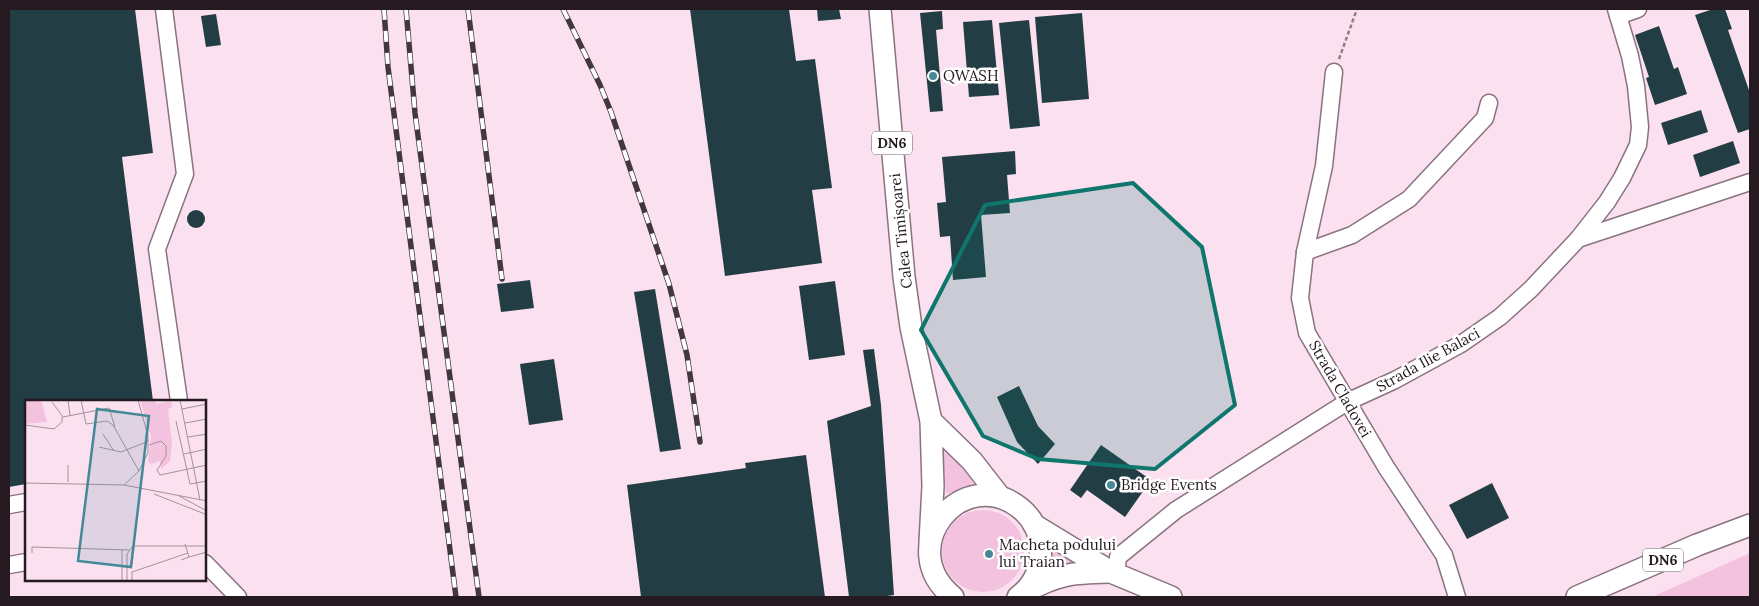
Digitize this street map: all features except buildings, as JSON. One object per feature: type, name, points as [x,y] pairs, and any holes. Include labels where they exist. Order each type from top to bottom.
[{"type":"main road","name":"Calea Timișoarei","points":[[880,9],[904,276],[911,327],[931,421],[933,486],[930,542]]},
{"type":"main road","name":"DN6","points":[[931,421],[972,461],[1000,498]]},
{"type":"main road","name":"DN6","points":[[952,597],[935,587],[929,560],[930,542],[936,524],[948,510],[963,500],[982,495],[1014,503],[1026,512],[1040,538],[1039,568],[1033,582],[1021,595]]},
{"type":"main road","name":"DN6","points":[[1034,524],[1113,573],[1170,597]]},
{"type":"main road","name":"DN6","points":[[1577,597],[1697,545],[1750,525]]},
{"type":"main road","name":"DN6","points":[[1021,595],[1045,581],[1059,576],[1077,573],[1113,573]]},
{"type":"street","points":[[164,9],[185,174],[157,250],[179,400]]},
{"type":"street","points":[[1617,12],[1638,9]]},
{"type":"street","name":"Strada Ilie Balaci","points":[[1113,573],[1118,557],[1176,510],[1346,402],[1396,380],[1461,344],[1500,317],[1531,289],[1578,239],[1607,202],[1622,178],[1638,144],[1640,127],[1636,86],[1617,12]]},
{"type":"street","name":"Strada Cladovei","points":[[1334,72],[1324,166],[1305,252],[1300,298],[1307,333],[1386,467],[1444,555],[1457,597]]},
{"type":"street","points":[[1305,252],[1352,235],[1409,198],[1485,118],[1489,103]]},
{"type":"street","points":[[1578,239],[1750,182]]},
{"type":"street","points":[[9,505],[25,502]]},
{"type":"street","points":[[9,565],[25,562]]},
{"type":"street","points":[[206,564],[238,597]]},
{"type":"path","points":[[1334,72],[1357,9]]},
{"type":"highlighted area","points":[[1133,183],[1202,247],[1235,405],[1155,469],[1038,459],[983,436],[921,330],[985,205]]},
{"type":"shaded area","points":[[936,430],[974,484],[946,494],[944,467]]},
{"type":"shaded area","points":[[983,510],[999,513],[1012,522],[1021,535],[1024,551],[1021,567],[1012,580],[999,589],[983,592],[967,589],[954,580],[945,567],[942,551],[945,535],[954,522],[967,513]]},
{"type":"shaded area","points":[[1052,546],[1094,568],[1052,563]]},
{"type":"shaded area","points":[[1750,553],[1750,597],[1652,597]]},
{"type":"railway","points":[[384,9],[388,67],[456,597]]},
{"type":"railway","points":[[406,9],[415,113],[479,597]]},
{"type":"railway","points":[[468,9],[502,279]]},
{"type":"railway","points":[[563,9],[611,112],[669,284],[687,355],[700,442]]},
{"type":"place","name":"QWASH","points":[[933,76]]},
{"type":"place","name":"Bridge Events","points":[[1111,485]]},
{"type":"place","name":"Macheta podului lui Traian","points":[[989,554]]}]
